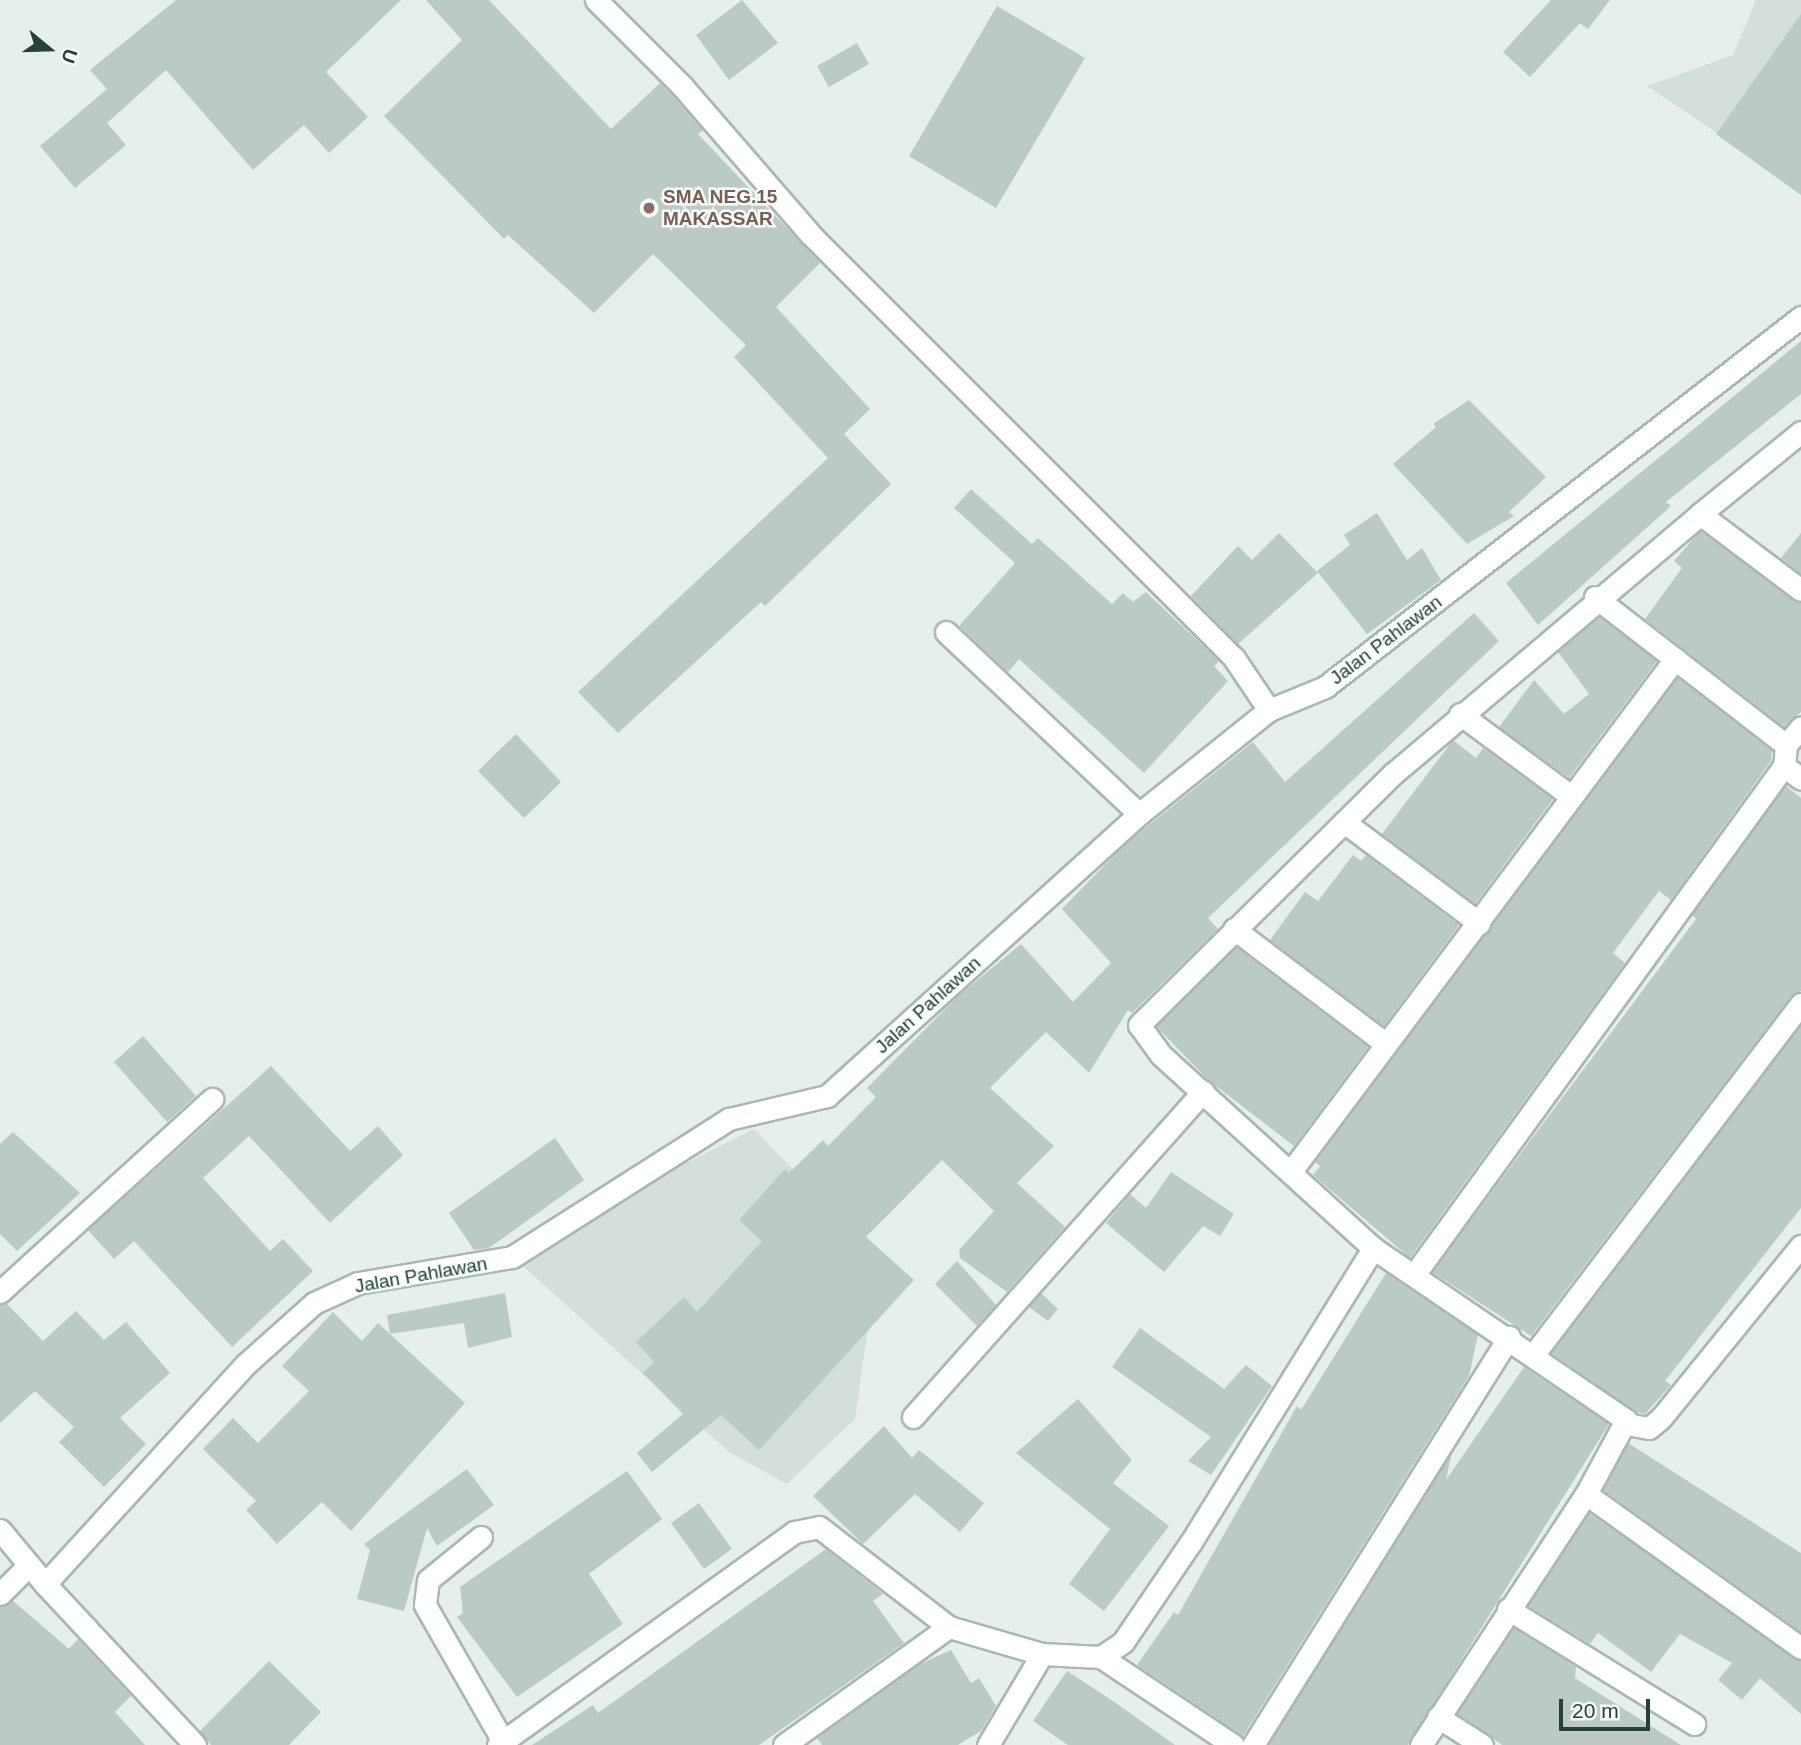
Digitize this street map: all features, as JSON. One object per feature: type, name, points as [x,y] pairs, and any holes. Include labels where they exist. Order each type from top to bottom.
[{"type":"street","points":[[596,0],[682,86],[811,234],[1234,658],[1269,710]]},
{"type":"street","name":"Jalan Pahlawan","points":[[45,1584],[247,1363],[314,1303],[358,1283],[512,1256],[729,1119],[827,1096],[1139,814],[1269,710],[1325,687],[1801,317]]},
{"type":"street","points":[[1800,434],[1595,597],[1460,714],[1344,822],[1139,1025],[1203,1092],[1292,1170],[1373,1248],[1534,1354],[1626,1424],[1649,1428],[1661,1418],[1801,1246]]},
{"type":"street","points":[[1699,514],[1801,590]]},
{"type":"street","points":[[1595,597],[1675,659],[1785,755],[1801,779]]},
{"type":"street","points":[[946,632],[1139,814]]},
{"type":"street","points":[[1292,1170],[1675,659]]},
{"type":"street","points":[[1460,714],[1572,797]]},
{"type":"street","points":[[1414,1275],[1785,755],[1801,727]]},
{"type":"street","points":[[1344,822],[1479,923]]},
{"type":"street","points":[[1234,929],[1386,1044]]},
{"type":"street","points":[[1534,1354],[1801,1004]]},
{"type":"street","points":[[913,1417],[1203,1092]]},
{"type":"street","points":[[0,1292],[212,1099]]},
{"type":"street","points":[[1101,1657],[1123,1642],[1191,1542],[1373,1248]]},
{"type":"street","points":[[1253,1745],[1509,1337]]},
{"type":"street","points":[[1421,1745],[1507,1609],[1586,1494],[1626,1424]]},
{"type":"street","points":[[1586,1494],[1801,1648]]},
{"type":"street","points":[[481,1537],[428,1580],[425,1605],[500,1743],[794,1532],[810,1528],[836,1535],[949,1627],[1042,1654],[1101,1657],[1233,1745]]},
{"type":"street","points":[[0,1530],[45,1584],[195,1745]]},
{"type":"street","points":[[0,1594],[29,1565]]},
{"type":"street","points":[[1507,1609],[1694,1724]]},
{"type":"street","points":[[784,1745],[949,1627]]},
{"type":"street","points":[[988,1745],[1042,1654]]},
{"type":"street","points":[[1438,1717],[1482,1745]]},
{"type":"shaded area","points":[[1756,0],[1801,0],[1801,190],[1647,86],[1733,55]]},
{"type":"shaded area","points":[[754,1129],[878,1257],[855,1419],[787,1484],[729,1452],[523,1266],[676,1168]]},
{"type":"building","points":[[176,0],[401,0],[326,72],[368,117],[329,153],[304,125],[253,170],[166,70],[107,123],[126,145],[75,188],[40,146],[107,89],[90,70]]},
{"type":"building","points":[[426,0],[489,0],[611,129],[660,83],[672,95],[703,130],[698,134],[820,263],[776,307],[870,409],[844,434],[891,484],[765,606],[761,602],[618,733],[578,692],[828,458],[734,357],[746,345],[653,254],[594,313],[508,235],[504,239],[384,116],[462,40]]},
{"type":"building","points":[[742,0],[778,43],[729,80],[696,35]]},
{"type":"building","points":[[1551,0],[1610,0],[1588,29],[1580,23],[1530,77],[1503,52]]},
{"type":"building","points":[[997,6],[1085,58],[996,208],[909,156]]},
{"type":"building","points":[[1801,14],[1801,195],[1716,134]]},
{"type":"building","points":[[857,43],[869,64],[829,87],[817,66]]},
{"type":"building","points":[[1801,341],[1801,394],[1666,502],[1671,506],[1538,625],[1506,583]]},
{"type":"building","points":[[1469,400],[1546,477],[1509,512],[1514,516],[1467,544],[1393,464],[1436,427],[1433,424]]},
{"type":"building","points":[[971,489],[1032,544],[1038,538],[1112,604],[1123,593],[1133,602],[1146,592],[1219,661],[1214,666],[1228,681],[1144,773],[1019,659],[1008,672],[959,626],[1015,563],[954,508]]},
{"type":"building","points":[[1377,513],[1407,560],[1422,548],[1441,580],[1367,634],[1317,571],[1350,545],[1344,535]]},
{"type":"building","points":[[1700,531],[1801,603],[1801,712],[1784,727],[1645,619],[1682,568],[1674,561]]},
{"type":"building","points":[[1279,533],[1318,573],[1238,644],[1191,596],[1238,546],[1252,560]]},
{"type":"building","points":[[1801,533],[1801,574],[1781,558]]},
{"type":"building","points":[[1474,613],[1499,641],[1208,918],[1218,929],[1132,1013],[1128,1010],[1089,1073],[1046,1032],[990,1088],[1054,1146],[1017,1183],[1065,1227],[1007,1292],[960,1258],[959,1250],[994,1211],[942,1160],[866,1237],[914,1280],[759,1450],[721,1415],[652,1472],[637,1453],[683,1414],[643,1373],[654,1362],[636,1342],[684,1297],[697,1312],[762,1241],[739,1220],[785,1169],[789,1173],[823,1140],[828,1146],[876,1097],[867,1088],[958,996],[1021,944],[1073,1002],[1111,963],[1062,909],[1125,844],[1253,742],[1285,782]]},
{"type":"building","points":[[1599,617],[1657,661],[1569,778],[1499,727],[1534,680],[1564,714],[1589,694],[1558,652]]},
{"type":"building","points":[[1678,678],[1772,751],[1771,761],[1671,900],[1659,891],[1613,953],[1625,963],[1410,1258],[1313,1175],[1320,1166],[1315,1162]]},
{"type":"building","points":[[516,734],[561,782],[524,818],[478,771]]},
{"type":"building","points":[[1453,740],[1476,758],[1483,748],[1553,799],[1475,904],[1382,834]]},
{"type":"building","points":[[1786,786],[1801,798],[1801,991],[1791,996],[1531,1336],[1432,1272],[1696,919],[1692,915]]},
{"type":"building","points":[[1353,855],[1361,861],[1366,855],[1459,925],[1384,1026],[1270,940],[1305,892],[1318,901]]},
{"type":"building","points":[[1236,947],[1368,1047],[1294,1146],[1208,1080],[1156,1026]]},
{"type":"building","points":[[1801,1026],[1801,1208],[1665,1381],[1671,1385],[1645,1414],[1636,1412],[1551,1353]]},
{"type":"building","points":[[143,1036],[196,1096],[167,1122],[114,1062]]},
{"type":"building","points":[[271,1066],[350,1151],[378,1126],[403,1155],[330,1223],[249,1136],[203,1178],[270,1251],[283,1239],[313,1271],[232,1347],[134,1241],[114,1259],[88,1230]]},
{"type":"building","points":[[13,1132],[80,1193],[17,1251],[0,1234],[0,1144]]},
{"type":"building","points":[[555,1138],[584,1180],[489,1248],[474,1250],[449,1213]]},
{"type":"building","points":[[1171,1172],[1234,1214],[1220,1236],[1203,1226],[1164,1272],[1106,1223],[1130,1194],[1146,1208]]},
{"type":"building","points":[[957,1261],[996,1305],[977,1326],[935,1284]]},
{"type":"building","points":[[1386,1273],[1478,1335],[1469,1376],[1243,1736],[1137,1665],[1174,1612],[1178,1615],[1297,1406],[1301,1410]]},
{"type":"building","points":[[505,1293],[512,1337],[468,1348],[464,1323],[390,1334],[387,1315]]},
{"type":"building","points":[[1041,1293],[1058,1309],[1048,1321],[1029,1307]]},
{"type":"building","points":[[6,1303],[43,1341],[76,1311],[104,1340],[126,1322],[170,1373],[120,1418],[146,1444],[104,1487],[59,1442],[74,1427],[35,1391],[0,1423],[0,1305]]},
{"type":"building","points":[[333,1312],[362,1341],[378,1323],[465,1403],[351,1531],[322,1502],[277,1544],[246,1510],[256,1501],[203,1449],[233,1418],[258,1443],[309,1391],[282,1366]]},
{"type":"building","points":[[1140,1328],[1224,1389],[1246,1365],[1272,1386],[1211,1475],[1188,1461],[1211,1437],[1112,1367]]},
{"type":"building","points":[[1524,1367],[1609,1424],[1408,1745],[1268,1745],[1452,1452],[1446,1480]]},
{"type":"building","points":[[1078,1399],[1132,1460],[1113,1483],[1169,1526],[1104,1611],[1069,1584],[1110,1529],[1016,1453]]},
{"type":"building","points":[[884,1426],[912,1458],[919,1450],[984,1503],[960,1532],[915,1494],[863,1544],[813,1496]]},
{"type":"building","points":[[1628,1443],[1801,1553],[1801,1632],[1603,1490]]},
{"type":"building","points":[[467,1469],[494,1505],[437,1546],[427,1528],[404,1611],[357,1599],[370,1550],[364,1544]]},
{"type":"building","points":[[627,1471],[662,1519],[589,1574],[623,1624],[517,1697],[457,1617],[463,1613],[460,1587]]},
{"type":"building","points":[[699,1503],[732,1549],[704,1569],[671,1523]]},
{"type":"building","points":[[1589,1513],[1801,1661],[1801,1714],[1760,1678],[1742,1700],[1718,1680],[1732,1663],[1680,1634],[1651,1672],[1598,1633],[1590,1644],[1528,1606]]},
{"type":"building","points":[[826,1549],[883,1594],[873,1601],[904,1643],[759,1745],[532,1745],[593,1705],[598,1713]]},
{"type":"building","points":[[12,1600],[69,1649],[78,1639],[131,1696],[115,1712],[145,1745],[0,1745],[0,1607]]},
{"type":"building","points":[[1514,1628],[1576,1667],[1575,1678],[1681,1745],[1502,1745],[1457,1714]]},
{"type":"building","points":[[951,1650],[971,1683],[979,1678],[996,1706],[981,1731],[958,1745],[822,1745],[817,1738],[920,1664]]},
{"type":"building","points":[[269,1661],[321,1712],[289,1745],[211,1745],[200,1731]]},
{"type":"building","points":[[1067,1671],[1175,1745],[1068,1745],[1033,1721]]},
{"type":"place","name":"SMA NEG.15 MAKASSAR","points":[[649,208]]}]
